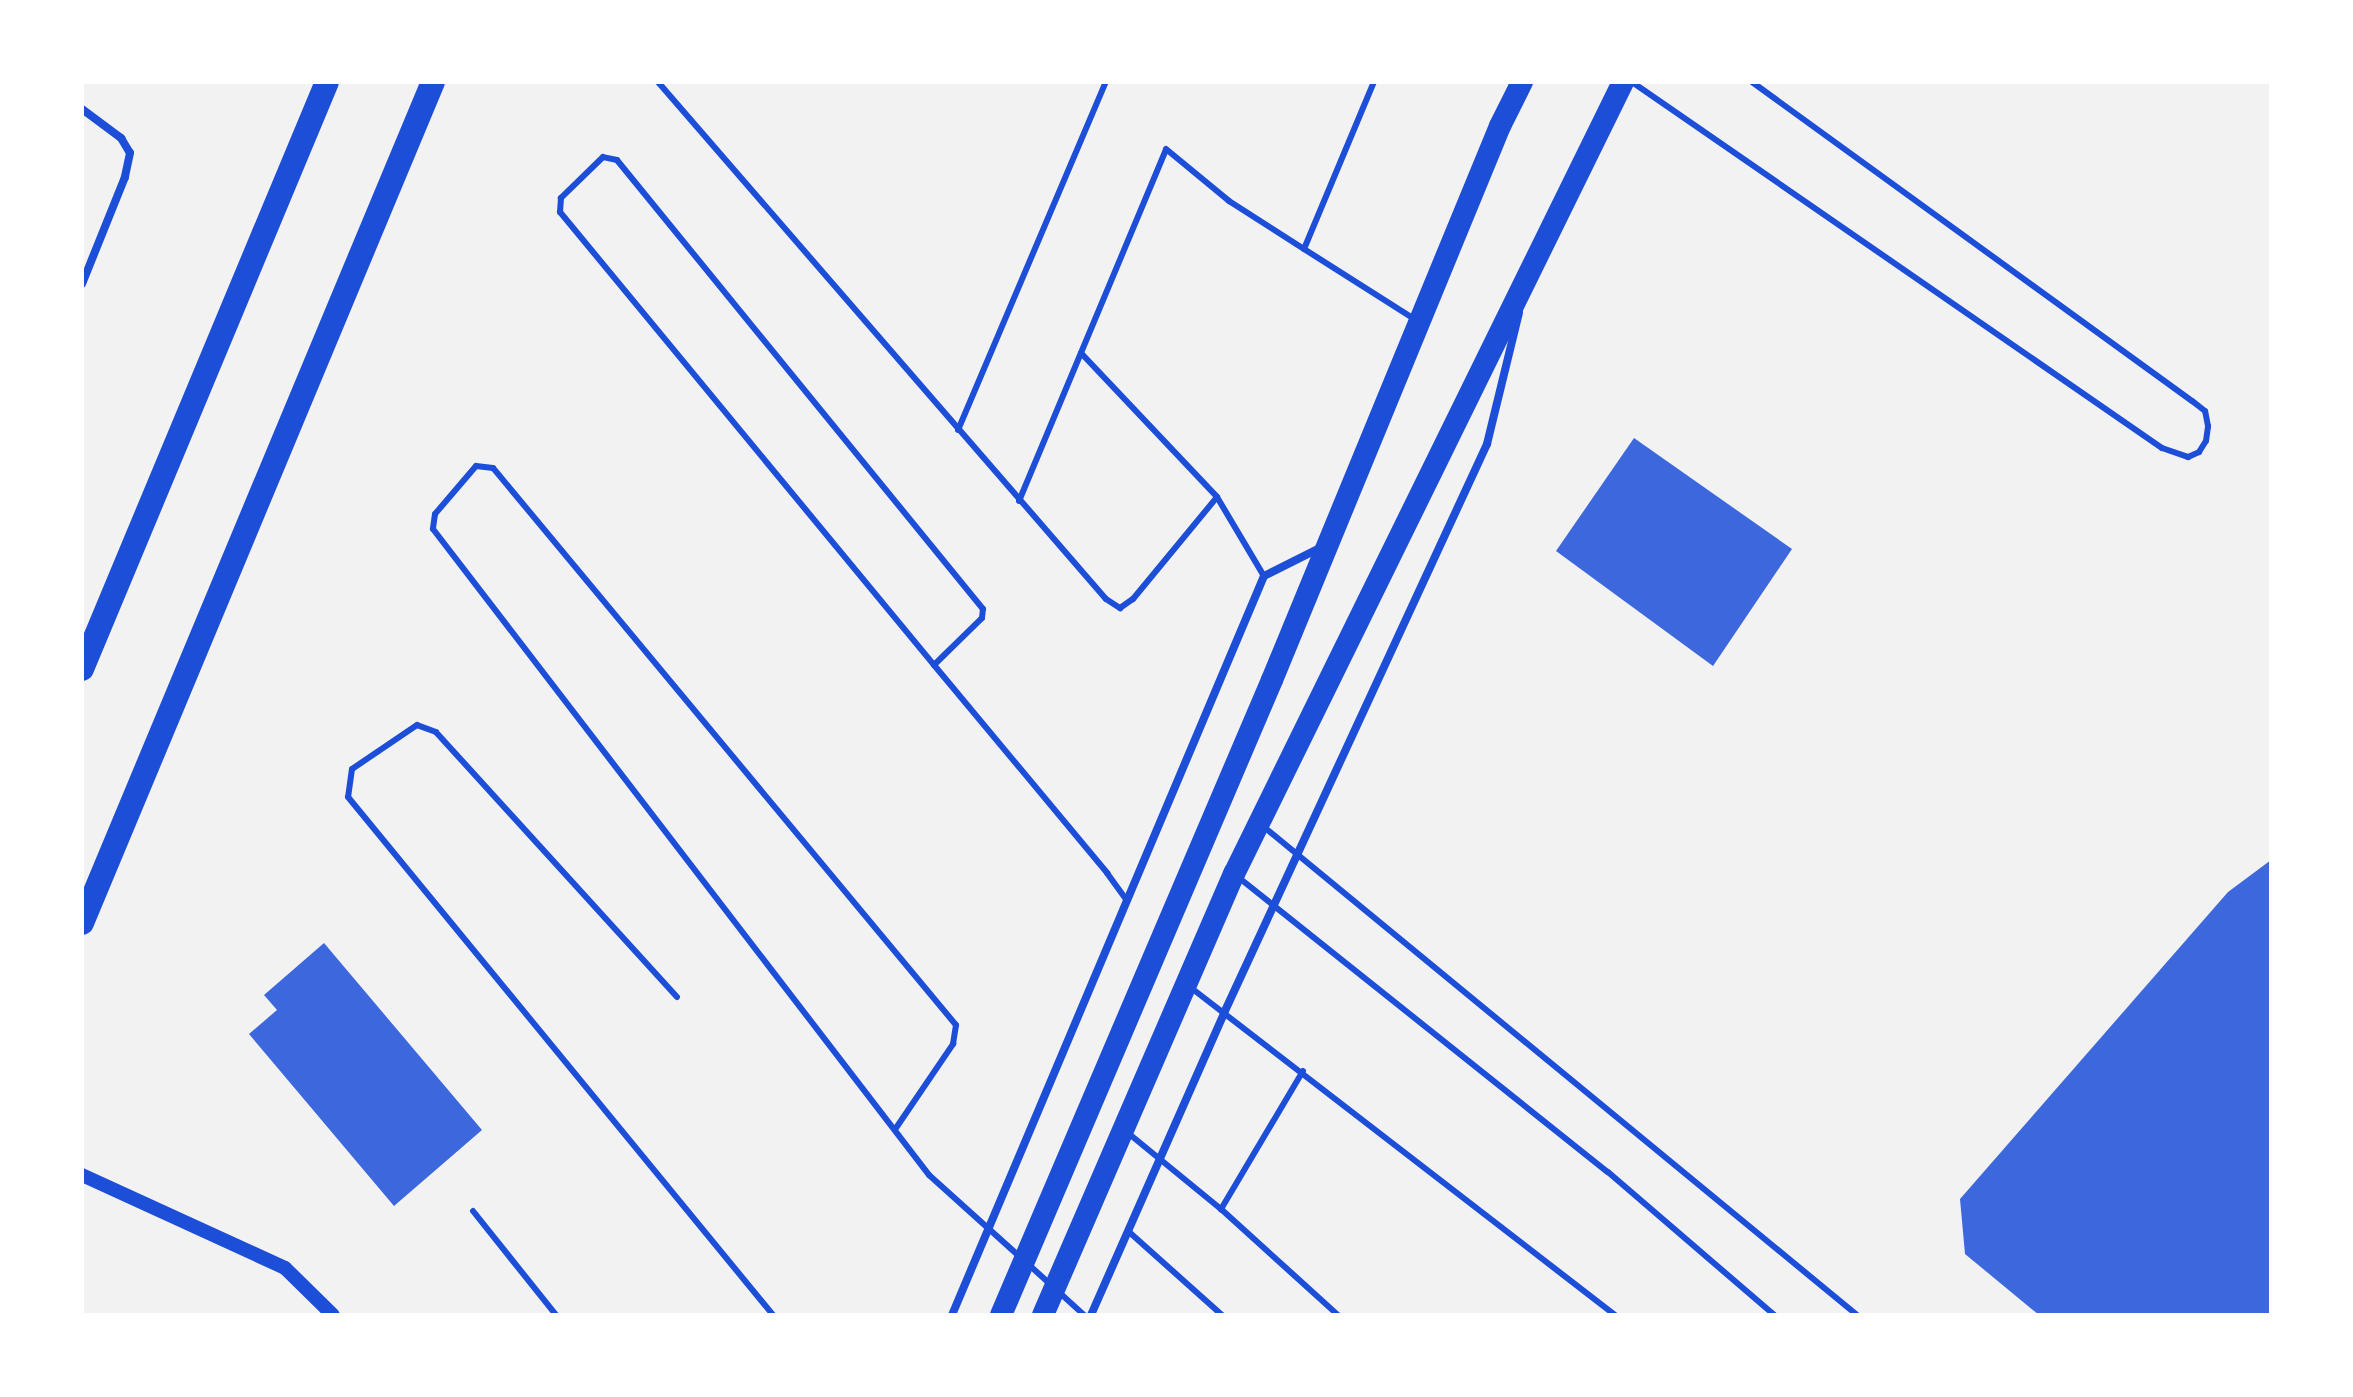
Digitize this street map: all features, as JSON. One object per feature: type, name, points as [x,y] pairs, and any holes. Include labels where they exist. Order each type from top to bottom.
[{"type":"highway","points":[[82,669],[327,82]]},
{"type":"highway","points":[[82,923],[433,82]]},
{"type":"highway","points":[[1001,1315],[1272,680],[1500,126],[1522,82]]},
{"type":"highway","points":[[1043,1315],[1234,874],[1623,82]]},
{"type":"street","points":[[82,109],[121,138],[130,153],[125,177],[82,284]]},
{"type":"street","points":[[1091,1315],[1224,1013],[1487,444],[1503,389],[1526,280]]},
{"type":"street","points":[[952,1315],[1264,576],[1326,545]]},
{"type":"street","points":[[82,1175],[285,1268],[333,1315]]},
{"type":"lane","points":[[658,82],[1106,599],[1120,608],[1133,599],[1217,497]]},
{"type":"lane","points":[[958,430],[1106,82]]},
{"type":"lane","points":[[1304,249],[1374,82]]},
{"type":"lane","points":[[1632,82],[2162,448],[2188,457],[2199,452],[2206,441],[2205,411],[1752,82]]},
{"type":"lane","points":[[1019,501],[1166,149],[1229,201],[1419,321]]},
{"type":"lane","points":[[934,665],[982,618],[983,609],[617,160],[603,157],[561,198],[560,212],[1126,899]]},
{"type":"lane","points":[[1081,353],[1217,497],[1264,576]]},
{"type":"lane","points":[[896,1128],[953,1044],[956,1025],[493,468],[476,466],[435,514],[433,529],[896,1128],[929,1175],[1084,1315]]},
{"type":"lane","points":[[677,997],[436,732],[417,725],[352,769],[348,797],[773,1315]]},
{"type":"lane","points":[[1260,824],[1857,1315]]},
{"type":"lane","points":[[1234,874],[1608,1172],[1774,1315]]},
{"type":"lane","points":[[1187,985],[1303,1071],[1615,1315]]},
{"type":"lane","points":[[1221,1209],[1303,1071]]},
{"type":"lane","points":[[1124,1130],[1221,1209],[1338,1315]]},
{"type":"lane","points":[[473,1211],[556,1315]]},
{"type":"lane","points":[[1128,1231],[1222,1315]]},
{"type":"building","points":[[1634,438],[1792,549],[1713,666],[1556,551]]},
{"type":"building","points":[[2271,860],[2271,1315],[2039,1315],[1965,1254],[1960,1199],[2228,892]]},
{"type":"building","points":[[324,943],[482,1130],[394,1206],[249,1034],[277,1010],[264,995]]}]
